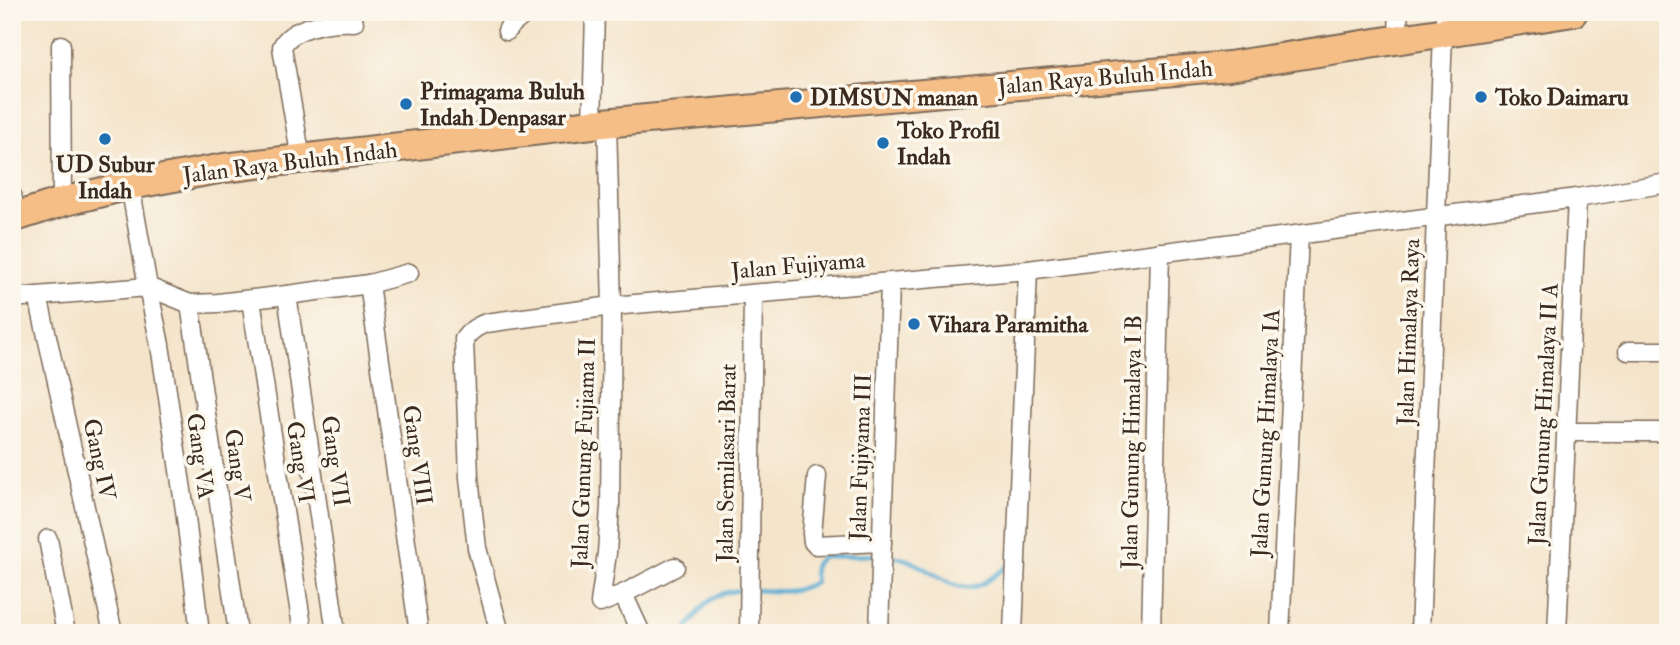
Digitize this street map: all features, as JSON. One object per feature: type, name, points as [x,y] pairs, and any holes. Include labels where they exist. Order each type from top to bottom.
[{"type":"highway","name":"Jalan Raya Buluh Indah","points":[[14,210],[224,168],[599,124],[1229,65],[1399,40],[1445,23],[1573,12]]},
{"type":"street","points":[[507,31],[527,12]]},
{"type":"street","points":[[595,12],[599,124],[612,306]]},
{"type":"street","points":[[1398,12],[1399,40]]},
{"type":"street","points":[[301,159],[282,47],[284,41],[297,32],[332,22],[354,22]]},
{"type":"street","name":"Jalan Himalaya Raya","points":[[1420,633],[1445,23]]},
{"type":"street","points":[[61,45],[62,202]]},
{"type":"street","name":"Jalan Fujiyama","points":[[500,633],[482,569],[469,478],[464,339],[470,331],[486,323],[612,306],[1028,270],[1577,198],[1668,183]]},
{"type":"street","name":"Gang VA","points":[[130,185],[160,345],[200,633]]},
{"type":"street","name":"Jalan Gunung Himalaya II A","points":[[1557,633],[1577,198]]},
{"type":"street","name":"Jalan Gunung Himalaya IA","points":[[1280,633],[1299,235]]},
{"type":"street","name":"Jalan Gunung Himalaya I B","points":[[1151,633],[1160,252]]},
{"type":"street","points":[[1013,633],[1028,270]]},
{"type":"street","points":[[12,298],[148,287],[190,304],[251,300],[369,284],[408,273]]},
{"type":"street","name":"Jalan Fujiyama III","points":[[879,633],[890,282]]},
{"type":"street","name":"Gang VIII","points":[[369,284],[419,633]]},
{"type":"street","name":"Jalan Semilasari Barat","points":[[749,633],[752,294]]},
{"type":"street","name":"Gang VII","points":[[287,295],[336,633]]},
{"type":"street","name":"Gang IV","points":[[38,296],[113,633]]},
{"type":"street","name":"Gang VI","points":[[251,300],[303,633]]},
{"type":"street","name":"Gang V","points":[[190,304],[238,633]]},
{"type":"street","name":"Jalan Gunung Fujiama II","points":[[612,306],[610,506],[600,603],[623,594]]},
{"type":"street","points":[[1628,351],[1668,351]]},
{"type":"street","points":[[1567,432],[1668,432]]},
{"type":"street","points":[[817,476],[813,542],[816,545],[882,542]]},
{"type":"street","points":[[48,539],[66,633]]},
{"type":"street","points":[[641,633],[623,594],[675,567]]},
{"type":"waterway","points":[[754,590],[785,591],[807,586],[815,582],[814,568],[822,557],[876,555]]},
{"type":"waterway","points":[[884,555],[908,560],[951,584],[967,587],[983,583],[1006,567]]},
{"type":"waterway","points":[[684,633],[709,601],[724,593],[746,590]]},
{"type":"place","name":"DIMSUN manan","points":[[796,97]]},
{"type":"place","name":"Toko Daimaru","points":[[1481,97]]},
{"type":"place","name":"Primagama Buluh Indah Denpasar","points":[[406,104]]},
{"type":"place","name":"UD Subur Indah","points":[[105,139]]},
{"type":"place","name":"Toko Profil Indah","points":[[883,143]]},
{"type":"place","name":"Vihara Paramitha","points":[[914,324]]}]
